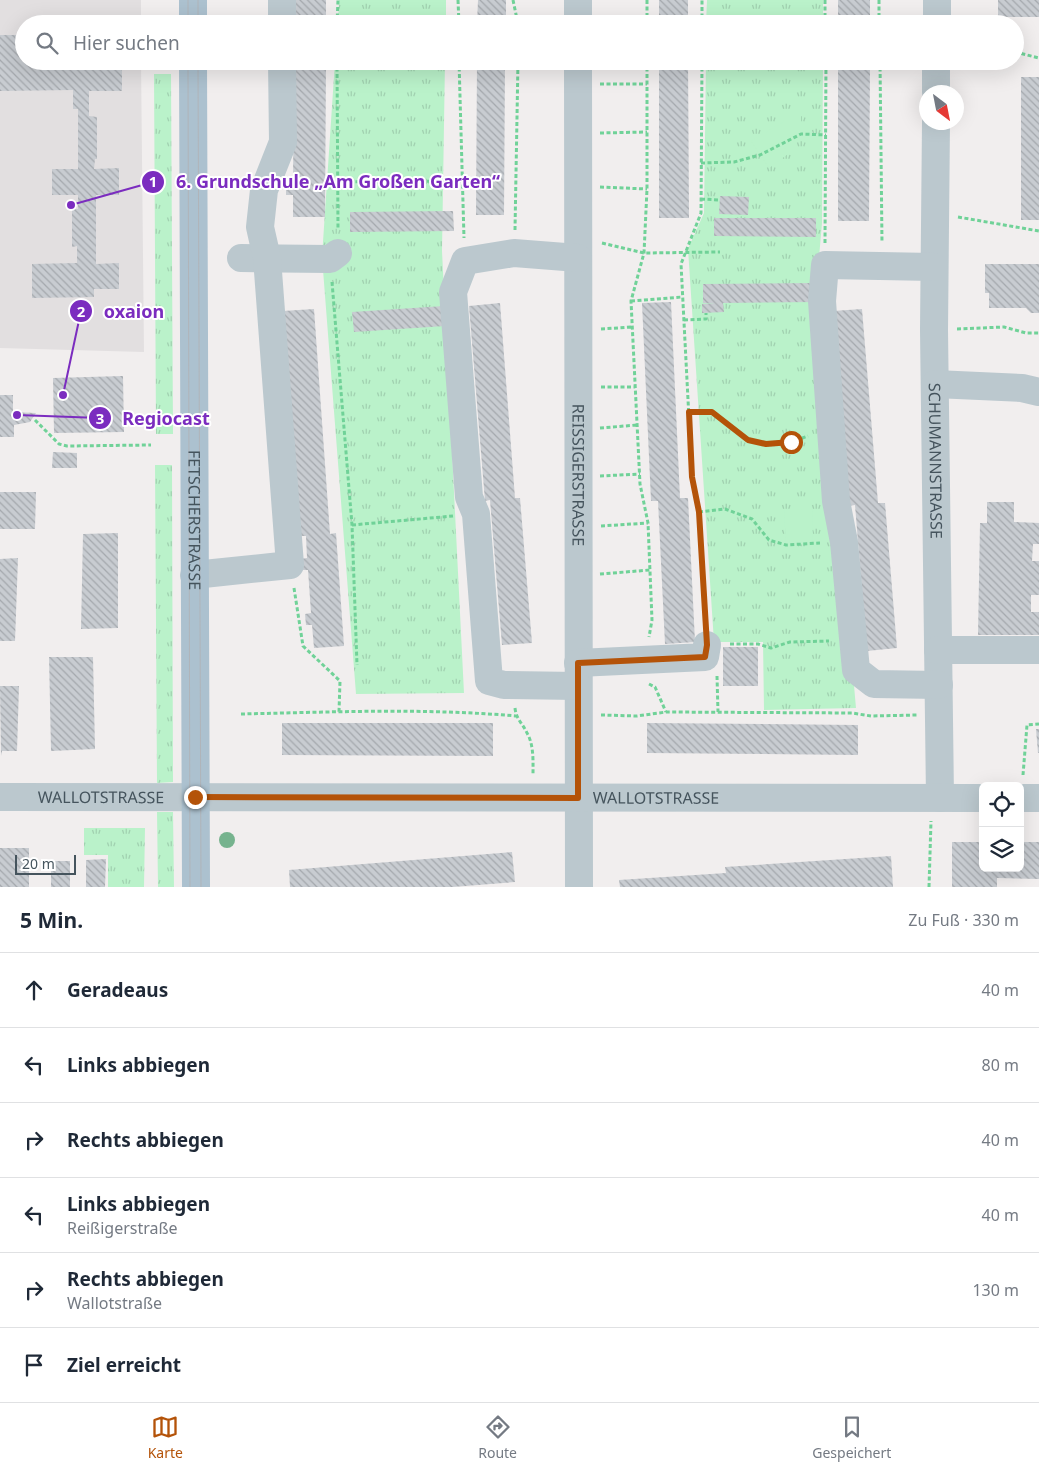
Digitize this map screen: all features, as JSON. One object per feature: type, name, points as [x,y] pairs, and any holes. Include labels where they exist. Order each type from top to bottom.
[{"type":"main road","points":[[193,0],[193,15]]},
{"type":"main road","name":"FETSCHERSTRASSE","points":[[193,70],[196,887]]},
{"type":"street","points":[[282,0],[282,15]]},
{"type":"street","points":[[194,575],[290,565],[254,258],[264,190],[283,142],[282,70]]},
{"type":"street","points":[[936,70],[936,85]]},
{"type":"street","name":"REISSIGERSTRASSE","points":[[578,73],[579,887]]},
{"type":"street","name":"SCHUMANNSTRASSE","points":[[936,130],[934,330],[939,685],[936,798]]},
{"type":"street","points":[[578,247],[514,253],[465,261],[453,292],[469,496],[476,514],[490,681],[504,685],[578,675],[639,660],[705,657],[707,645]]},
{"type":"street","points":[[254,258],[334,256]]},
{"type":"street","points":[[934,267],[825,265],[822,301],[836,501],[844,542],[856,670],[874,684],[939,685]]},
{"type":"street","points":[[935,384],[1022,388],[1039,392]]},
{"type":"street","points":[[938,650],[1039,650]]},
{"type":"street","name":"WALLOTSTRASSE","points":[[0,797],[979,798]]},
{"type":"street","points":[[1024,798],[1039,798]]},
{"type":"path","points":[[338,0],[338,15]]},
{"type":"path","points":[[458,0],[458,15]]},
{"type":"path","points":[[513,0],[517,15]]},
{"type":"path","points":[[647,0],[647,15]]},
{"type":"path","points":[[702,0],[702,15]]},
{"type":"path","points":[[825,0],[825,15]]},
{"type":"path","points":[[879,0],[879,15]]},
{"type":"path","points":[[1024,54],[1039,58]]},
{"type":"path","points":[[337,70],[334,256],[352,525],[357,665]]},
{"type":"path","points":[[459,70],[461,181],[465,261]]},
{"type":"path","points":[[514,253],[518,70]]},
{"type":"path","points":[[639,660],[652,631],[648,524],[640,474],[631,301],[644,253],[647,189],[647,70]]},
{"type":"path","points":[[702,70],[701,213],[680,264],[692,477],[699,512],[707,645],[758,644],[771,648],[790,642],[852,640]]},
{"type":"path","points":[[825,265],[826,70]]},
{"type":"path","points":[[880,70],[882,267]]},
{"type":"path","points":[[578,73],[647,84]]},
{"type":"path","points":[[578,133],[647,132]]},
{"type":"path","points":[[701,163],[734,162],[760,155],[801,134],[826,135]]},
{"type":"path","points":[[336,182],[461,181]]},
{"type":"path","points":[[578,186],[647,189]]},
{"type":"path","points":[[701,199],[719,200]]},
{"type":"path","points":[[935,213],[1039,231]]},
{"type":"path","points":[[578,247],[644,253],[720,252]]},
{"type":"path","points":[[631,301],[682,297]]},
{"type":"path","points":[[684,320],[706,319],[706,313]]},
{"type":"path","points":[[578,330],[632,327]]},
{"type":"path","points":[[934,330],[1004,327],[1026,333],[1039,333]]},
{"type":"path","points":[[578,387],[635,387]]},
{"type":"path","points":[[689,412],[712,412],[748,440],[766,444],[791,442],[805,438],[830,418]]},
{"type":"path","points":[[35,420],[59,444],[67,446],[151,445]]},
{"type":"path","points":[[578,430],[637,426]]},
{"type":"path","points":[[578,477],[640,474]]},
{"type":"path","points":[[699,512],[724,509],[752,519],[769,540],[786,545],[844,542]]},
{"type":"path","points":[[352,525],[476,514]]},
{"type":"path","points":[[578,527],[648,524]]},
{"type":"path","points":[[290,565],[303,646],[340,681],[339,712]]},
{"type":"path","points":[[578,576],[650,570]]},
{"type":"path","points":[[504,685],[515,703],[516,716],[528,735],[532,752],[534,799]]},
{"type":"path","points":[[241,714],[339,712],[480,713],[516,716]]},
{"type":"path","points":[[578,714],[637,716],[658,712],[852,713],[871,716],[939,714]]},
{"type":"path","points":[[1022,782],[1027,725],[1039,724]]},
{"type":"path","points":[[930,887],[936,798]]},
{"type":"shaded area","points":[[0,0],[141,0],[141,15],[15,15],[15,70],[141,70],[144,352],[0,348]]},
{"type":"green space","points":[[339,0],[446,0],[446,15],[338,15]]},
{"type":"green space","points":[[707,0],[823,0],[823,15],[706,15]]},
{"type":"green space","points":[[334,70],[445,70],[442,251],[464,693],[356,694],[322,257]]},
{"type":"green space","points":[[706,70],[823,70],[822,223],[815,304],[838,504],[856,708],[764,710],[763,642],[714,642],[688,249],[704,213]]},
{"type":"green space","points":[[154,74],[171,74],[173,434],[156,434]]},
{"type":"green space","points":[[784,109],[801,109],[801,134],[782,143],[788,154],[769,168],[751,141],[783,122]]},
{"type":"green space","points":[[155,465],[172,465],[173,782],[157,783]]},
{"type":"green space","points":[[812,509],[813,544],[786,545],[784,510]]},
{"type":"green space","points":[[157,812],[173,812],[174,887],[158,887]]},
{"type":"green space","points":[[84,828],[145,828],[144,887],[108,887],[108,855],[84,855]]},
{"type":"building","points":[[294,0],[326,0],[326,15],[290,15]]},
{"type":"building","points":[[478,0],[506,0],[506,15],[477,15]]},
{"type":"building","points":[[659,0],[688,0],[688,15],[659,15]]},
{"type":"building","points":[[838,0],[870,0],[870,15],[838,15]]},
{"type":"building","points":[[998,0],[1039,0],[1039,17],[998,15]]},
{"type":"building","points":[[0,35],[15,35],[15,70],[122,70],[122,91],[89,91],[89,116],[97,117],[97,159],[95,159],[94,169],[119,168],[119,195],[96,195],[96,264],[119,263],[119,289],[94,289],[94,297],[32,298],[32,264],[77,263],[77,246],[72,247],[72,209],[78,209],[78,195],[52,195],[52,169],[78,169],[78,109],[73,109],[73,90],[0,91]]},
{"type":"building","points":[[294,70],[326,70],[325,217],[293,217],[293,195],[286,195],[286,184],[293,183]]},
{"type":"building","points":[[477,70],[505,70],[504,215],[476,215]]},
{"type":"building","points":[[659,70],[688,70],[689,218],[659,218]]},
{"type":"building","points":[[838,70],[870,70],[869,221],[838,221]]},
{"type":"building","points":[[1021,77],[1039,77],[1039,220],[1021,220]]},
{"type":"building","points":[[720,196],[749,197],[748,215],[719,214]]},
{"type":"building","points":[[453,211],[454,231],[350,232],[350,212]]},
{"type":"building","points":[[714,218],[816,218],[816,237],[714,236]]},
{"type":"building","points":[[985,264],[1039,264],[1039,313],[1031,313],[1026,308],[989,308],[989,293],[985,293]]},
{"type":"building","points":[[815,283],[815,302],[723,303],[724,312],[702,313],[702,304],[715,303],[703,303],[703,284]]},
{"type":"building","points":[[671,302],[680,498],[688,498],[695,642],[665,644],[658,501],[651,501],[642,303]]},
{"type":"building","points":[[500,303],[515,498],[520,498],[532,643],[502,645],[490,500],[485,501],[469,306]]},
{"type":"building","points":[[444,306],[445,326],[354,332],[352,312]]},
{"type":"building","points":[[314,309],[330,534],[336,533],[344,646],[314,648],[312,625],[306,625],[305,614],[311,613],[308,570],[301,570],[300,559],[307,558],[306,536],[298,536],[283,311]]},
{"type":"building","points":[[862,309],[878,503],[885,503],[897,648],[867,651],[855,505],[849,506],[833,311]]},
{"type":"building","points":[[123,376],[124,432],[54,433],[53,378]]},
{"type":"building","points":[[0,395],[13,395],[13,412],[36,413],[30,422],[14,425],[14,437],[0,437]]},
{"type":"building","points":[[53,452],[77,453],[77,468],[52,468]]},
{"type":"building","points":[[0,492],[36,492],[35,529],[0,529]]},
{"type":"building","points":[[987,502],[1014,502],[1014,522],[1039,523],[1039,544],[1033,544],[1032,561],[1039,561],[1039,595],[1031,595],[1031,612],[1039,612],[1039,635],[978,635],[980,523],[987,523]]},
{"type":"building","points":[[118,533],[118,628],[81,629],[83,534]]},
{"type":"building","points":[[18,558],[15,641],[0,641],[0,559]]},
{"type":"building","points":[[723,647],[758,647],[758,686],[723,686]]},
{"type":"building","points":[[49,657],[93,657],[95,749],[51,751]]},
{"type":"building","points":[[0,686],[19,686],[17,751],[2,751],[1,756]]},
{"type":"building","points":[[282,723],[493,723],[493,756],[282,755]]},
{"type":"building","points":[[647,723],[858,725],[858,755],[647,753]]},
{"type":"building","points":[[1036,729],[1039,729],[1039,753],[1038,753]]},
{"type":"building","points":[[952,842],[979,842],[979,872],[1024,872],[1024,842],[1039,842],[1039,879],[997,878],[997,887],[952,887]]},
{"type":"building","points":[[0,848],[29,848],[29,887],[0,887]]},
{"type":"building","points":[[512,852],[515,882],[452,887],[290,887],[289,870]]},
{"type":"building","points":[[891,856],[893,887],[620,887],[619,880],[726,873],[725,867]]},
{"type":"building","points":[[106,859],[105,887],[86,887],[86,860]]},
{"type":"building","points":[[51,861],[70,861],[70,887],[51,887]]},
{"type":"tram line","points":[[188,0],[188,15]]},
{"type":"tram line","points":[[198,0],[198,15]]},
{"type":"tram line","points":[[188,70],[190,887]]},
{"type":"tram line","points":[[198,70],[201,887]]},
{"type":"place","name":"6. Grundschule „Am Großen Garten“","points":[[71,205]]},
{"type":"place","name":"oxaion","points":[[63,395]]},
{"type":"place","name":"Regiocast","points":[[17,415]]},
{"type":"route","points":[[195,797],[578,798],[578,663],[705,657],[707,645],[699,512],[692,477],[689,412],[712,412],[732,425],[748,440],[766,444],[791,442]]}]
